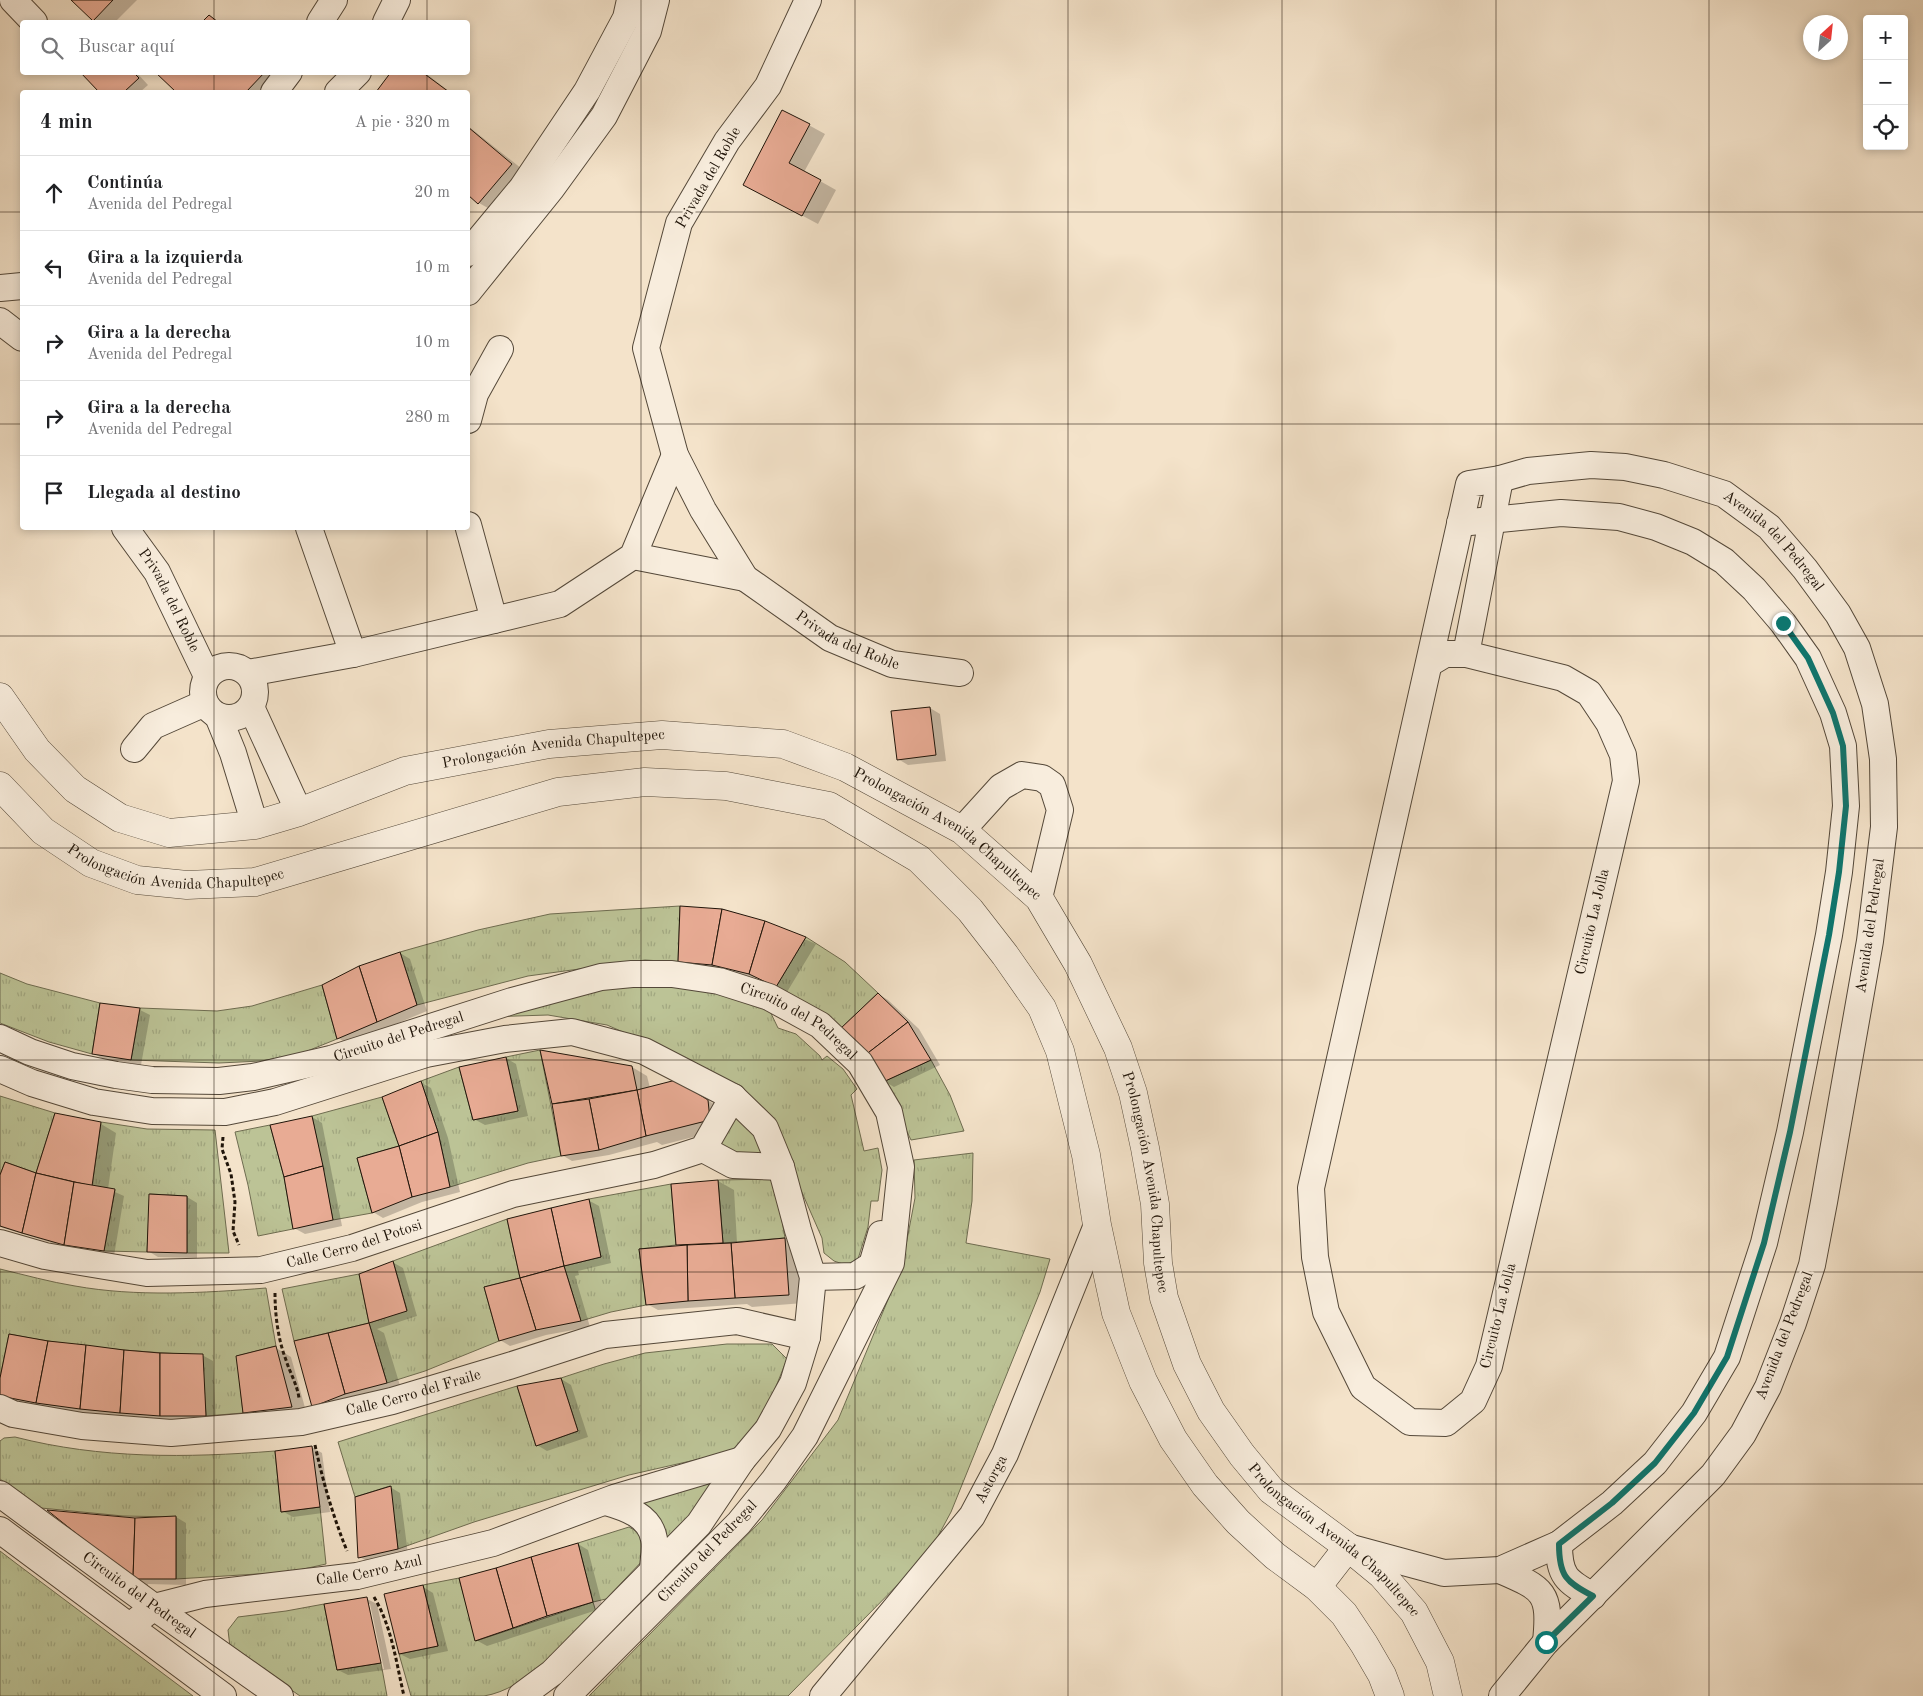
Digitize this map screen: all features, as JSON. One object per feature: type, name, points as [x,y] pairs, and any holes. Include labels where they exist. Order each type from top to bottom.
[{"type":"street","points":[[13,0],[32,20]]},
{"type":"street","points":[[321,20],[334,0]]},
{"type":"street","points":[[387,20],[397,0]]},
{"type":"street","points":[[470,251],[522,188],[587,91],[626,18],[630,0]]},
{"type":"street","points":[[470,290],[551,189],[604,116],[648,31],[656,0]]},
{"type":"street","name":"Privada del Roble","points":[[808,0],[768,86],[727,141],[679,223],[646,348],[675,455],[703,510],[746,578],[830,638],[892,664],[960,673]]},
{"type":"street","points":[[276,90],[287,75]]},
{"type":"street","points":[[340,90],[355,75]]},
{"type":"street","points":[[0,288],[20,286]]},
{"type":"street","points":[[0,321],[20,336]]},
{"type":"street","points":[[470,411],[474,394],[500,349]]},
{"type":"street","points":[[248,673],[354,654],[560,604],[633,556],[675,455]]},
{"type":"street","name":"Avenida del Pedregal","points":[[1469,484],[1500,479],[1528,471],[1591,464],[1625,467],[1664,475],[1724,494],[1769,527],[1805,569],[1838,614],[1858,648],[1875,704],[1884,759],[1884,827],[1870,942],[1812,1265],[1793,1323],[1768,1387],[1743,1434],[1713,1475],[1546,1642],[1502,1696]]},
{"type":"street","points":[[1466,654],[1500,479]]},
{"type":"street","name":"Circuito La Jolla","points":[[1430,663],[1445,654],[1466,654],[1563,678],[1589,693],[1609,723],[1623,755],[1626,781],[1488,1366],[1473,1401],[1446,1423],[1410,1422],[1363,1387],[1326,1312],[1315,1257],[1311,1188],[1469,484]]},
{"type":"street","points":[[1317,1587],[1348,1547],[1444,1574],[1500,1570],[1559,1544],[1612,1503],[1655,1463],[1694,1413],[1727,1357],[1764,1243],[1790,1132],[1829,935],[1839,872],[1846,806],[1843,746],[1833,713],[1808,658],[1783,623],[1754,589],[1724,561],[1693,542],[1656,527],[1619,518],[1561,513],[1460,523]]},
{"type":"street","name":"Privada del Roble","points":[[126,530],[157,572],[207,676]]},
{"type":"street","points":[[310,530],[354,654]]},
{"type":"street","points":[[469,530],[494,620]]},
{"type":"street","name":"Privada del Roble","points":[[633,556],[746,578]]},
{"type":"street","points":[[134,749],[153,726],[212,709],[227,718],[236,718],[244,713],[251,707],[256,689],[248,673],[231,665],[222,666],[207,676],[203,685],[203,694],[212,709],[233,753],[255,825]]},
{"type":"street","name":"Prolongación Avenida Chapultepec","points":[[0,697],[37,750],[75,790],[120,818],[169,833],[255,825],[299,812],[405,772],[549,744],[662,735],[783,744],[845,767],[962,830],[1039,898],[1078,964],[1118,1048],[1133,1093],[1145,1148],[1155,1204],[1158,1263],[1164,1298],[1187,1364],[1212,1411],[1242,1455],[1271,1490],[1348,1547],[1382,1576],[1414,1612],[1440,1662],[1448,1696]]},
{"type":"street","points":[[251,707],[299,812]]},
{"type":"street","points":[[829,806],[845,767]]},
{"type":"street","points":[[962,830],[1001,787],[1022,775],[1042,778],[1052,785],[1060,810],[1039,898]]},
{"type":"street","name":"Prolongación Avenida Chapultepec","points":[[0,786],[43,831],[91,862],[137,880],[187,885],[255,882],[558,792],[644,782],[726,786],[829,806],[919,860],[970,910],[1005,955],[1042,1008],[1060,1051],[1086,1155],[1096,1225],[1116,1313],[1143,1381],[1174,1439],[1205,1485],[1238,1522],[1274,1556],[1317,1587],[1344,1614],[1382,1675],[1390,1696]]},
{"type":"street","points":[[1829,935],[1870,942]]},
{"type":"street","name":"Circuito del Pedregal","points":[[0,1038],[30,1052],[72,1066],[116,1075],[152,1080],[219,1081],[253,1077],[331,1059],[413,1031],[512,1001],[601,977],[632,974],[672,974],[719,981],[769,997],[820,1025],[860,1063],[889,1112],[901,1168],[891,1263],[805,1436],[774,1480],[739,1523],[567,1696]]},
{"type":"street","points":[[813,1276],[855,1276],[872,1265],[882,1230],[887,1168],[880,1138],[863,1096],[820,1025]]},
{"type":"street","name":"Circuito del Pedregal","points":[[0,1069],[32,1083],[94,1102],[152,1111],[225,1112],[275,1102],[426,1054],[505,1039],[572,1032],[644,1051],[733,1097],[765,1128],[781,1167],[813,1276],[807,1337],[793,1383],[768,1429],[742,1460],[699,1524],[552,1673],[521,1696]]},
{"type":"street","points":[[733,1097],[703,1149],[733,1165],[781,1167]]},
{"type":"street","name":"Calle Cerro del Potosi","points":[[0,1243],[45,1256],[147,1273],[261,1270],[352,1248],[513,1194],[654,1165],[703,1149]]},
{"type":"street","name":"Astorga","points":[[823,1696],[972,1516],[1005,1454],[1096,1225]]},
{"type":"street","name":"Calle Cerro del Fraile","points":[[4,1415],[82,1426],[171,1433],[302,1422],[392,1401],[605,1335],[737,1321],[807,1337]]},
{"type":"street","name":"Calle Cerro Azul","points":[[130,1626],[154,1607],[205,1594],[357,1576],[493,1543],[610,1500],[742,1460]]},
{"type":"street","name":"Circuito del Pedregal","points":[[0,1494],[154,1607],[280,1696]]},
{"type":"street","points":[[610,1500],[636,1513],[647,1522],[654,1539],[653,1571]]},
{"type":"street","name":"Circuito del Pedregal","points":[[0,1530],[223,1696]]},
{"type":"street","points":[[1559,1544],[1559,1562],[1564,1577],[1575,1587],[1593,1596]]},
{"type":"street","points":[[1500,1570],[1529,1582],[1543,1594],[1549,1616],[1546,1642]]},
{"type":"path","points":[[225,1112],[222,1150],[231,1174],[235,1202],[233,1231],[242,1252],[276,1288],[275,1302],[279,1333],[286,1359],[298,1389],[302,1422],[315,1444],[323,1485],[357,1576],[371,1591],[384,1613],[404,1696]]},
{"type":"green space","points":[[680,906],[678,962],[645,960],[528,976],[417,1005],[400,952],[478,930],[550,914]]},
{"type":"green space","points":[[806,937],[845,962],[878,993],[839,1030],[776,987]]},
{"type":"green space","points":[[0,973],[27,984],[100,1003],[92,1054],[49,1042],[0,1023]]},
{"type":"green space","points":[[672,982],[767,1005],[778,1028],[796,1034],[822,1060],[827,1056],[843,1069],[857,1089],[851,1095],[864,1151],[878,1148],[882,1170],[878,1201],[871,1201],[868,1227],[858,1259],[846,1265],[834,1261],[824,1253],[822,1238],[786,1156],[687,1060],[607,1025],[548,1015],[486,1017],[582,987]]},
{"type":"green space","points":[[322,985],[337,1039],[300,1054],[261,1061],[219,1063],[131,1060],[140,1008],[217,1011],[252,1006]]},
{"type":"green space","points":[[540,1050],[561,1156],[528,1163],[450,1187],[438,1132],[421,1081],[459,1067],[473,1120],[518,1111],[506,1057]]},
{"type":"green space","points":[[931,1060],[950,1095],[964,1131],[911,1140],[883,1082]]},
{"type":"green space","points":[[0,1096],[55,1113],[36,1173],[5,1162],[0,1175]]},
{"type":"green space","points":[[382,1097],[399,1146],[357,1158],[372,1213],[333,1220],[312,1116]]},
{"type":"green space","points":[[735,1101],[780,1165],[704,1149]]},
{"type":"green space","points":[[101,1122],[147,1129],[215,1130],[229,1253],[187,1253],[187,1196],[150,1194],[147,1252],[104,1251],[115,1190],[92,1186]]},
{"type":"green space","points":[[270,1125],[284,1177],[293,1229],[258,1236],[235,1132]]},
{"type":"green space","points":[[973,1153],[972,1201],[966,1243],[1050,1259],[1040,1292],[951,1512],[929,1553],[788,1696],[589,1696],[762,1520],[838,1420],[902,1266],[915,1198],[914,1160]]},
{"type":"green space","points":[[775,1179],[785,1238],[723,1243],[718,1180]]},
{"type":"green space","points":[[671,1184],[676,1245],[639,1249],[646,1305],[611,1312],[581,1321],[564,1266],[601,1257],[589,1199]]},
{"type":"green space","points":[[507,1219],[520,1278],[484,1287],[499,1341],[425,1371],[387,1383],[369,1323],[407,1310],[393,1261]]},
{"type":"green space","points":[[0,1269],[66,1284],[122,1292],[194,1292],[266,1288],[276,1346],[237,1356],[243,1413],[206,1416],[202,1355],[105,1348],[9,1334],[0,1378]]},
{"type":"green space","points":[[359,1274],[369,1323],[294,1341],[282,1289]]},
{"type":"green space","points":[[727,1344],[772,1344],[787,1359],[771,1399],[739,1450],[629,1475],[474,1522],[398,1549],[390,1486],[355,1497],[338,1442],[517,1386],[536,1446],[578,1431],[561,1378],[645,1353]]},
{"type":"green space","points":[[15,1437],[79,1449],[144,1455],[209,1455],[275,1451],[281,1512],[320,1507],[326,1564],[290,1572],[176,1579],[176,1517],[123,1516],[41,1508],[0,1479],[0,1441],[4,1438]]},
{"type":"green space","points":[[741,1460],[656,1565],[658,1539],[621,1506]]},
{"type":"green space","points":[[629,1527],[641,1534],[644,1559],[606,1599],[593,1602],[578,1543]]},
{"type":"green space","points":[[0,1551],[17,1564],[193,1696],[0,1696]]},
{"type":"green space","points":[[459,1578],[476,1641],[593,1602],[596,1612],[545,1663],[516,1684],[500,1692],[484,1696],[411,1696],[399,1654],[438,1646],[423,1585]]},
{"type":"green space","points":[[324,1604],[337,1670],[381,1663],[387,1696],[300,1696],[230,1647],[228,1630],[238,1617]]},
{"type":"building","points":[[71,0],[113,0],[94,20]]},
{"type":"building","points":[[209,15],[215,20],[204,20]]},
{"type":"building","points":[[83,75],[136,75],[139,78],[126,90],[97,90]]},
{"type":"building","points":[[158,75],[262,75],[248,90],[174,90]]},
{"type":"building","points":[[389,75],[426,75],[446,90],[378,90]]},
{"type":"building","points":[[782,110],[810,124],[789,163],[821,180],[802,216],[743,185]]},
{"type":"building","points":[[470,129],[512,164],[478,204],[470,197]]},
{"type":"building","points":[[930,707],[936,755],[897,760],[891,711]]},
{"type":"building","points":[[680,906],[722,909],[712,965],[678,962]]},
{"type":"building","points":[[722,909],[765,921],[749,974],[712,965]]},
{"type":"building","points":[[765,921],[806,937],[776,987],[749,974]]},
{"type":"building","points":[[400,952],[417,1005],[377,1022],[359,966]]},
{"type":"building","points":[[359,966],[377,1022],[337,1039],[322,985]]},
{"type":"building","points":[[878,993],[908,1022],[864,1056],[839,1030]]},
{"type":"building","points":[[100,1003],[140,1008],[131,1060],[92,1054]]},
{"type":"building","points":[[908,1022],[931,1060],[883,1082],[864,1056]]},
{"type":"building","points":[[540,1050],[632,1066],[637,1090],[552,1104]]},
{"type":"building","points":[[506,1057],[518,1111],[473,1120],[459,1067]]},
{"type":"building","points":[[676,1080],[708,1100],[710,1120],[646,1136],[637,1090]]},
{"type":"building","points":[[421,1081],[438,1132],[399,1146],[382,1097]]},
{"type":"building","points":[[637,1090],[646,1136],[599,1150],[589,1099]]},
{"type":"building","points":[[589,1099],[599,1150],[561,1156],[552,1104]]},
{"type":"building","points":[[55,1113],[101,1122],[92,1186],[36,1173]]},
{"type":"building","points":[[312,1116],[323,1166],[284,1177],[270,1125]]},
{"type":"building","points":[[438,1132],[450,1187],[412,1197],[399,1146]]},
{"type":"building","points":[[399,1146],[412,1197],[372,1213],[357,1158]]},
{"type":"building","points":[[5,1162],[36,1173],[22,1233],[0,1226],[0,1175]]},
{"type":"building","points":[[323,1166],[333,1220],[293,1229],[284,1177]]},
{"type":"building","points":[[36,1173],[74,1182],[64,1245],[22,1233]]},
{"type":"building","points":[[718,1180],[723,1243],[676,1245],[671,1184]]},
{"type":"building","points":[[74,1182],[115,1189],[104,1251],[64,1245]]},
{"type":"building","points":[[149,1194],[187,1196],[187,1253],[147,1252]]},
{"type":"building","points":[[589,1199],[601,1257],[564,1266],[551,1208]]},
{"type":"building","points":[[551,1208],[564,1266],[520,1278],[507,1219]]},
{"type":"building","points":[[785,1238],[789,1295],[735,1298],[731,1243]]},
{"type":"building","points":[[731,1243],[735,1298],[688,1301],[687,1245]]},
{"type":"building","points":[[687,1245],[688,1301],[646,1305],[639,1249]]},
{"type":"building","points":[[393,1261],[407,1311],[369,1323],[359,1274]]},
{"type":"building","points":[[564,1266],[581,1321],[536,1330],[520,1278]]},
{"type":"building","points":[[520,1278],[536,1330],[499,1341],[484,1287]]},
{"type":"building","points":[[369,1323],[387,1383],[345,1394],[328,1333]]},
{"type":"building","points":[[328,1333],[345,1394],[312,1407],[294,1341]]},
{"type":"building","points":[[9,1334],[48,1341],[36,1403],[0,1396],[0,1378]]},
{"type":"building","points":[[48,1341],[86,1345],[80,1409],[36,1403]]},
{"type":"building","points":[[86,1345],[124,1350],[120,1413],[80,1409]]},
{"type":"building","points":[[276,1346],[292,1407],[243,1413],[236,1356]]},
{"type":"building","points":[[124,1350],[160,1353],[160,1416],[120,1413]]},
{"type":"building","points":[[160,1353],[203,1354],[206,1416],[160,1416]]},
{"type":"building","points":[[561,1378],[578,1431],[536,1446],[517,1386]]},
{"type":"building","points":[[312,1446],[320,1507],[281,1512],[275,1451]]},
{"type":"building","points":[[391,1486],[398,1549],[358,1558],[355,1497]]},
{"type":"building","points":[[47,1510],[135,1518],[133,1579]]},
{"type":"building","points":[[176,1516],[176,1579],[133,1579],[135,1518]]},
{"type":"building","points":[[578,1543],[593,1602],[547,1616],[531,1557]]},
{"type":"building","points":[[531,1557],[547,1616],[513,1628],[496,1568]]},
{"type":"building","points":[[496,1568],[513,1628],[475,1641],[459,1578]]},
{"type":"building","points":[[423,1585],[438,1646],[399,1654],[384,1594]]},
{"type":"building","points":[[367,1597],[381,1663],[337,1670],[324,1604]]},
{"type":"route","points":[[1546,1642],[1593,1596],[1575,1587],[1564,1577],[1559,1562],[1559,1544],[1612,1503],[1655,1463],[1694,1413],[1727,1357],[1764,1243],[1790,1132],[1829,935],[1839,872],[1846,806],[1843,746],[1833,713],[1808,658],[1783,623]]}]
